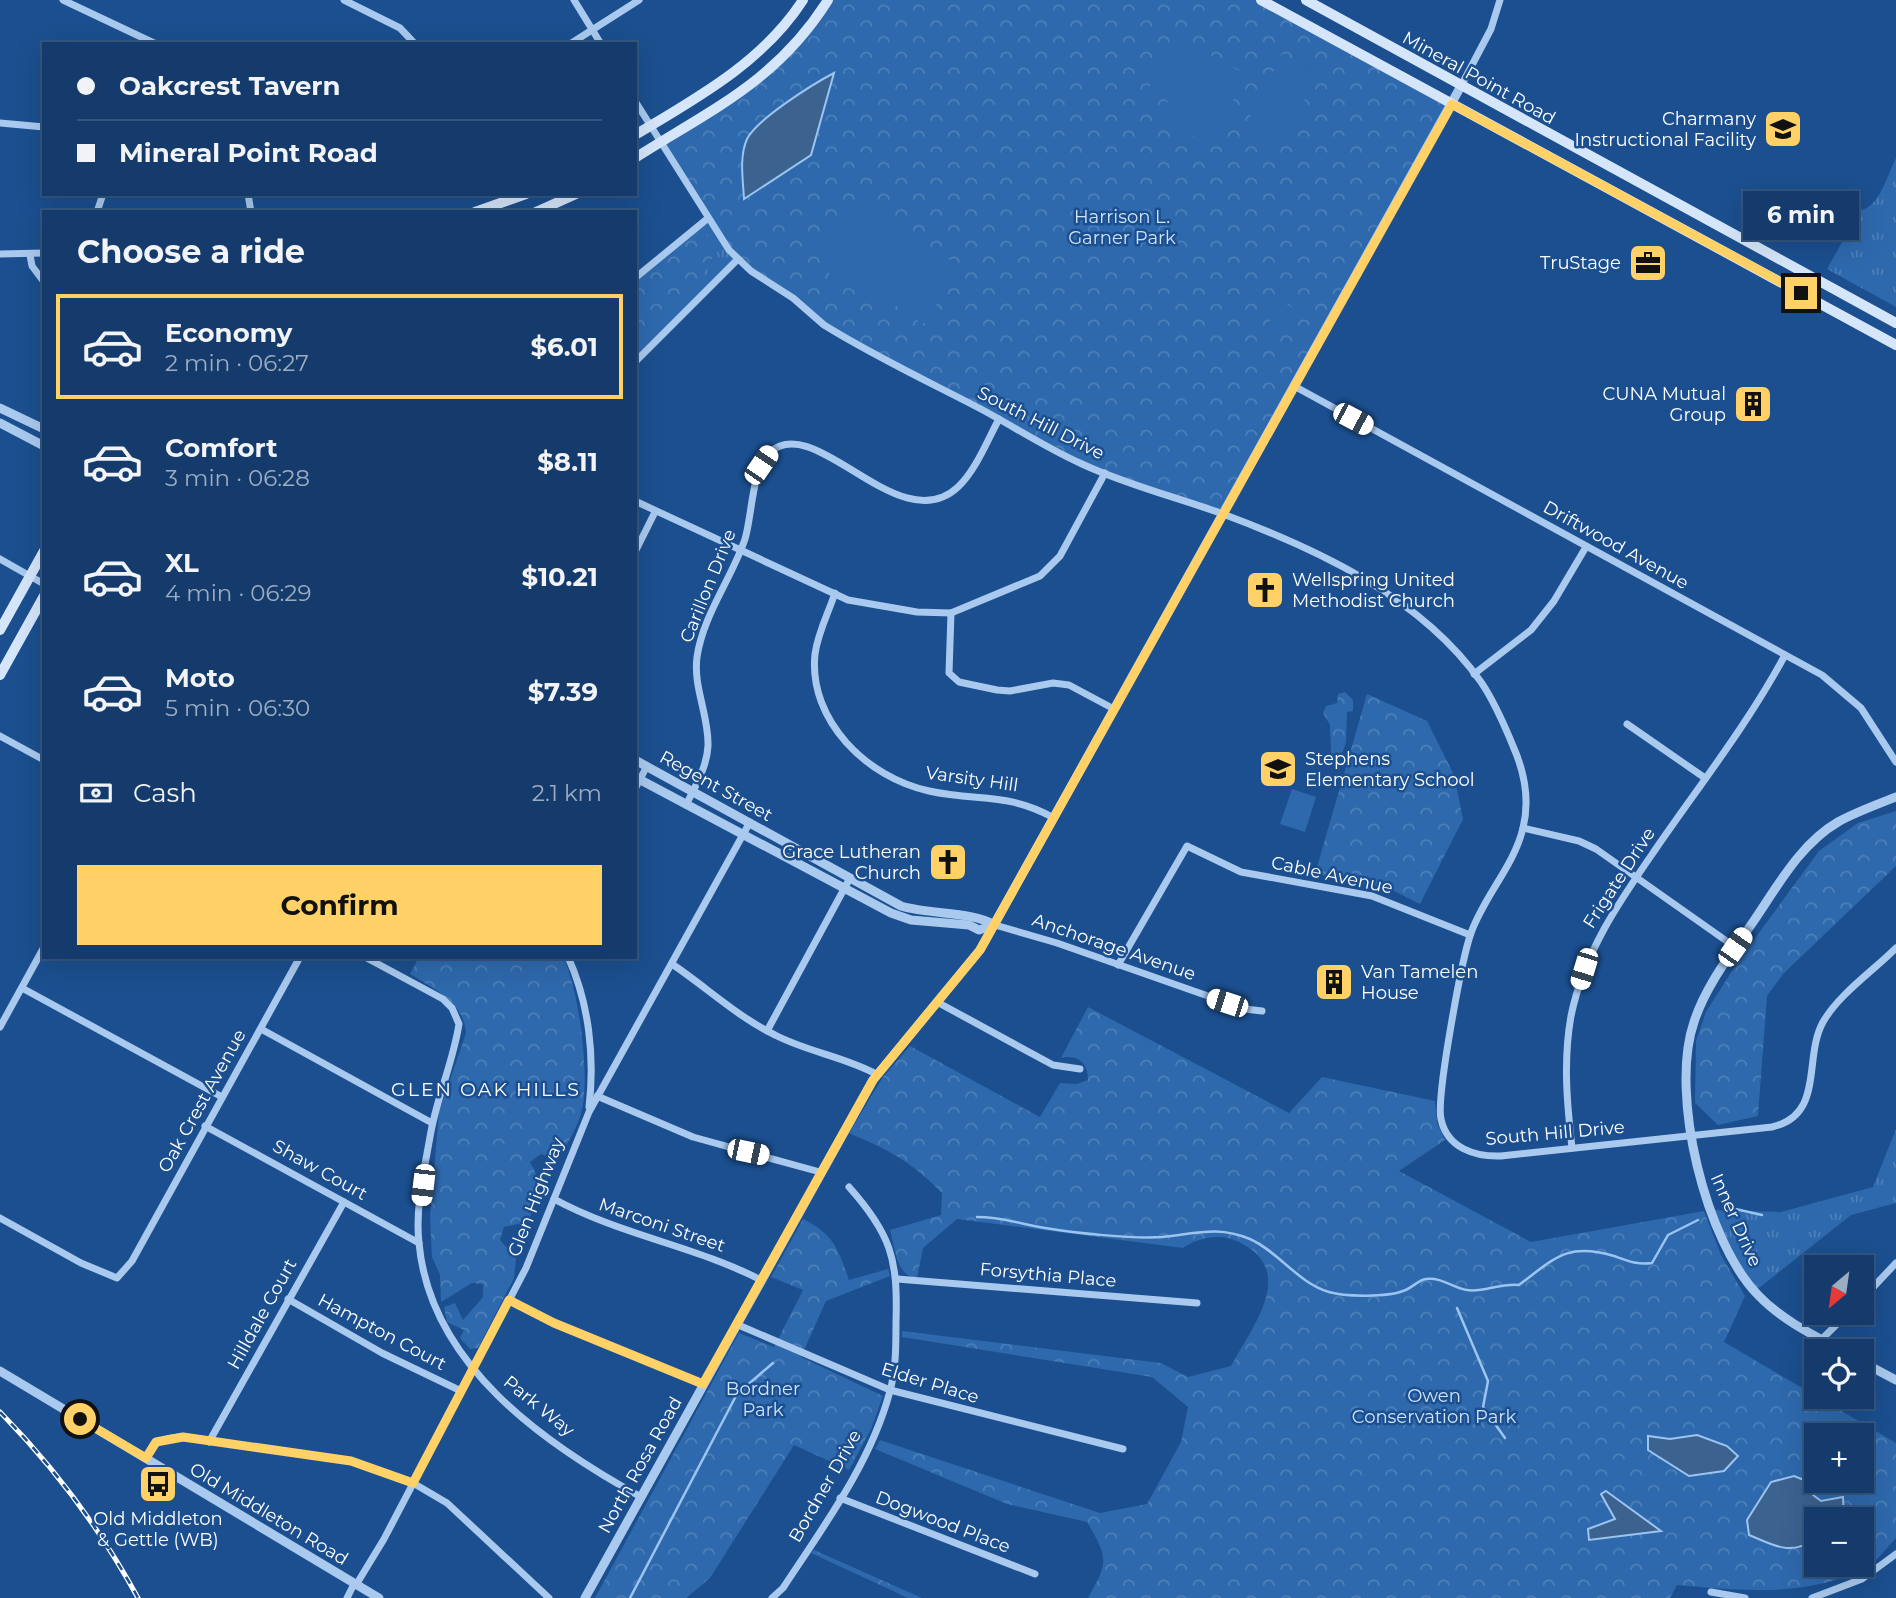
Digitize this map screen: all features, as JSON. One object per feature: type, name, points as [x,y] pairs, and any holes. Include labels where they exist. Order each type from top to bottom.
[{"type":"main road","points":[[637,134],[723,80],[755,55],[782,28],[803,0]]},
{"type":"main road","points":[[637,157],[725,106],[762,77],[794,46],[828,0]]},
{"type":"main road","name":"Mineral Point Road","points":[[1261,0],[1896,345]]},
{"type":"main road","name":"Mineral Point Road","points":[[1306,0],[1896,323]]},
{"type":"main road","points":[[480,210],[520,196]]},
{"type":"main road","points":[[540,210],[572,196]]},
{"type":"main road","points":[[0,630],[42,555]]},
{"type":"main road","points":[[0,675],[42,600]]},
{"type":"street","points":[[63,0],[152,42]]},
{"type":"street","points":[[344,0],[400,28],[413,42]]},
{"type":"street","points":[[574,0],[600,42]]},
{"type":"street","points":[[573,42],[639,0]]},
{"type":"street","points":[[1461,86],[1491,29],[1500,0]]},
{"type":"street","points":[[135,42],[138,35]]},
{"type":"street","name":"North Rosa Road","points":[[585,1598],[876,1074],[980,950],[995,925],[1461,86]]},
{"type":"street","name":"South Hill Drive","points":[[637,104],[707,219],[738,259],[843,337],[1081,464],[1223,514],[1304,548],[1396,600],[1437,632],[1474,674],[1506,728],[1523,773],[1526,806],[1523,828],[1513,854],[1470,935],[1441,1097],[1441,1118],[1445,1129],[1464,1149],[1483,1157],[1772,1127],[1796,1115],[1804,1106],[1811,1088],[1815,1044],[1824,1021],[1896,948]]},
{"type":"street","points":[[0,123],[42,127]]},
{"type":"street","points":[[637,276],[707,219]]},
{"type":"street","points":[[0,254],[42,253]]},
{"type":"street","points":[[30,255],[38,279],[42,281]]},
{"type":"street","points":[[637,360],[738,259]]},
{"type":"street","name":"Driftwood Avenue","points":[[1294,386],[1822,676],[1861,708],[1896,762]]},
{"type":"street","points":[[0,408],[42,428]]},
{"type":"street","name":"Carillon Drive","points":[[686,805],[703,770],[708,744],[697,686],[698,655],[740,550],[752,515],[761,465],[769,453],[779,447],[793,444],[809,447],[904,498],[930,500],[949,493],[965,479],[999,419]]},
{"type":"street","points":[[0,424],[42,445]]},
{"type":"street","points":[[637,502],[835,593],[875,607],[951,613],[1000,595],[1048,571],[1060,556],[1105,473]]},
{"type":"street","points":[[637,548],[655,512]]},
{"type":"street","points":[[1474,674],[1519,640],[1540,620],[1586,547]]},
{"type":"street","points":[[0,559],[42,583]]},
{"type":"street","name":"Varsity Hill","points":[[835,593],[817,645],[816,681],[831,721],[852,749],[878,769],[910,785],[941,793],[1021,802],[1054,818]]},
{"type":"street","points":[[951,613],[948,673],[959,682],[1010,691],[1053,684],[1069,685],[1114,709]]},
{"type":"street","name":"Frigate Drive","points":[[1572,1148],[1565,1067],[1572,1014],[1595,944],[1636,877],[1758,702],[1785,654]]},
{"type":"street","points":[[1627,724],[1704,778]]},
{"type":"street","points":[[0,736],[42,759]]},
{"type":"street","name":"Regent Street","points":[[637,761],[901,906],[922,913],[968,916],[995,925]]},
{"type":"street","points":[[637,782],[646,766]]},
{"type":"street","name":"Regent Street","points":[[637,782],[911,920],[969,925],[979,930],[995,925]]},
{"type":"street","name":"Inner Drive","points":[[1822,1339],[1773,1310],[1738,1269],[1697,1171],[1686,1068],[1693,1024],[1709,986],[1794,863],[1835,823],[1896,797]]},
{"type":"street","name":"Glen Highway","points":[[347,1598],[413,1483],[509,1300],[597,1096],[750,822]]},
{"type":"street","points":[[1523,828],[1588,845],[1735,947]]},
{"type":"street","name":"Cable Avenue","points":[[1118,965],[1187,846],[1241,872],[1372,897],[1470,935]]},
{"type":"street","points":[[767,1031],[779,1004],[850,878]]},
{"type":"street","name":"Anchorage Avenue","points":[[995,925],[1245,1009],[1262,1011]]},
{"type":"street","points":[[0,1027],[42,951]]},
{"type":"street","name":"Oak Crest Avenue","points":[[0,1218],[115,1279],[132,1261],[299,959]]},
{"type":"street","name":"Park Way","points":[[369,959],[443,999],[458,1020],[457,1040],[432,1123],[420,1205],[419,1243],[438,1316],[473,1369],[539,1430],[641,1497]]},
{"type":"street","points":[[569,959],[580,988],[587,1026],[592,1067],[589,1112]]},
{"type":"street","points":[[672,964],[767,1031],[820,1055],[853,1063],[876,1074]]},
{"type":"street","points":[[22,988],[222,1097]]},
{"type":"street","points":[[937,1002],[1052,1065],[1080,1069]]},
{"type":"street","points":[[261,1029],[432,1123]]},
{"type":"street","points":[[597,1096],[693,1137],[820,1172]]},
{"type":"street","name":"Shaw Court","points":[[205,1126],[419,1243]]},
{"type":"street","name":"Bordner Drive","points":[[775,1597],[841,1498],[860,1464],[890,1390],[896,1345],[897,1279],[883,1231],[876,1217],[849,1186]]},
{"type":"street","name":"Marconi Street","points":[[554,1199],[615,1227],[720,1262],[761,1280]]},
{"type":"street","name":"Hilldale Court","points":[[209,1441],[344,1202]]},
{"type":"street","points":[[1874,1286],[1896,1263]]},
{"type":"street","name":"Forsythia Place","points":[[897,1279],[1198,1303]]},
{"type":"street","name":"Hampton Court","points":[[288,1299],[382,1353],[461,1391]]},
{"type":"street","points":[[509,1300],[554,1323],[703,1384]]},
{"type":"street","name":"Elder Place","points":[[736,1324],[890,1390],[1124,1449]]},
{"type":"street","points":[[1822,1339],[1836,1325]]},
{"type":"street","points":[[1874,1368],[1896,1380]]},
{"type":"street","name":"Old Middleton Road","points":[[0,1371],[379,1598]]},
{"type":"street","points":[[146,1458],[156,1442],[183,1437],[351,1461],[413,1483],[447,1503],[497,1548],[514,1569],[549,1598]]},
{"type":"street","name":"Dogwood Place","points":[[841,1498],[1035,1574]]},
{"type":"street","points":[[1812,1598],[1830,1596],[1863,1579],[1896,1554]]},
{"type":"street","points":[[1711,1592],[1745,1598]]},
{"type":"green space","name":"Harrison L. Garner Park","points":[[828,0],[1261,0],[1452,104],[1223,514],[1105,473],[843,337],[738,259],[660,142],[762,77]]},
{"type":"green space","points":[[1177,37],[1247,75],[1209,144],[1159,117],[1168,101],[1148,90]]},
{"type":"green space","points":[[1282,54],[1319,72],[1279,149],[1243,130]]},
{"type":"green space","points":[[1896,158],[1896,307],[1827,269],[1860,210],[1873,204],[1878,197]]},
{"type":"green space","points":[[856,197],[961,268],[923,324],[879,294],[873,302],[829,275],[830,261],[818,253]]},
{"type":"green space","points":[[707,219],[738,259],[637,360],[637,276]]},
{"type":"green space","points":[[1107,229],[1121,240],[1104,262],[1089,252]]},
{"type":"green space","points":[[702,230],[717,247],[692,291],[637,352],[637,282]]},
{"type":"green space","points":[[1282,301],[1297,311],[1279,340],[1264,330]]},
{"type":"green space","points":[[1345,692],[1353,700],[1353,711],[1347,712],[1346,742],[1341,757],[1331,753],[1330,725],[1323,713],[1326,706],[1337,703],[1338,694]]},
{"type":"green space","points":[[1367,694],[1427,721],[1454,775],[1463,819],[1420,904],[1388,888],[1315,874]]},
{"type":"green space","points":[[1292,789],[1316,797],[1305,832],[1280,824]]},
{"type":"green space","points":[[1896,811],[1896,866],[1783,974],[1767,996],[1758,1116],[1718,1125],[1695,1103],[1696,1041],[1706,1012],[1739,960],[1819,851],[1858,823]]},
{"type":"green space","points":[[418,959],[564,959],[579,1013],[585,1082],[580,1117],[557,1160],[541,1154],[530,1162],[538,1180],[536,1203],[524,1228],[518,1224],[504,1227],[500,1240],[516,1258],[514,1278],[478,1348],[470,1349],[460,1338],[464,1330],[447,1322],[444,1307],[455,1303],[463,1320],[483,1297],[483,1284],[472,1283],[441,1302],[440,1275],[432,1257],[430,1216],[439,1112],[466,1033],[464,1022],[454,1005],[438,991],[410,974]]},
{"type":"green space","name":"Owen Conservation Park","points":[[1088,1007],[1289,1113],[1322,1077],[1435,1101],[1437,1123],[1445,1140],[1399,1171],[1531,1242],[1704,1211],[1721,1255],[1745,1296],[1724,1342],[1804,1389],[1804,1409],[1838,1409],[1862,1423],[1804,1423],[1804,1493],[1874,1493],[1874,1430],[1896,1443],[1896,1538],[1874,1561],[1874,1507],[1804,1507],[1804,1577],[1845,1577],[1825,1583],[1777,1590],[1677,1585],[1670,1598],[1088,1598],[1100,1576],[1103,1560],[1099,1544],[1087,1522],[1007,1504],[875,1449],[880,1440],[1100,1513],[1147,1504],[1181,1442],[1188,1407],[1152,1377],[902,1337],[902,1331],[1161,1363],[1188,1377],[1231,1366],[1265,1300],[1268,1283],[1266,1268],[1256,1254],[1232,1239],[1203,1239],[1183,1248],[957,1219],[923,1248],[917,1278],[910,1276],[901,1267],[890,1230],[941,1215],[942,1193],[899,1158],[849,1133],[883,1077],[910,1046],[1040,1117],[1060,1083],[1077,1084],[1088,1080],[1081,1061],[1061,1058]]},
{"type":"green space","points":[[1896,1129],[1896,1203],[1851,1215],[1754,1292],[1712,1210],[1781,1212],[1873,1187]]},
{"type":"green space","name":"Bordner Park","points":[[803,1219],[822,1230],[834,1244],[849,1280],[888,1269],[890,1276],[826,1301],[801,1357],[883,1396],[871,1429],[849,1470],[794,1445],[710,1578],[686,1598],[595,1598],[739,1333],[774,1347],[803,1290],[771,1277]]},
{"type":"green space","points":[[814,1550],[922,1598],[908,1598],[811,1553]]},
{"type":"shaded area","points":[[834,73],[811,155],[744,199],[742,168],[747,139],[762,122],[786,103]]},
{"type":"shaded area","points":[[1697,1435],[1727,1446],[1738,1456],[1724,1471],[1689,1476],[1648,1450],[1648,1436],[1670,1439]]},
{"type":"shaded area","points":[[1794,1476],[1804,1480],[1804,1493],[1812,1493],[1821,1501],[1843,1497],[1843,1507],[1804,1507],[1804,1545],[1783,1548],[1767,1543],[1749,1535],[1747,1520],[1771,1482]]},
{"type":"shaded area","points":[[1606,1491],[1661,1531],[1589,1540],[1588,1529],[1615,1519],[1601,1494]]},
{"type":"waterway","points":[[1731,1208],[1762,1215]]},
{"type":"waterway","points":[[977,1217],[1087,1234],[1120,1236],[1162,1237],[1227,1232],[1260,1245],[1318,1288],[1336,1294],[1366,1296],[1396,1293],[1426,1279],[1473,1291],[1519,1285],[1552,1260],[1573,1252],[1598,1252],[1633,1262],[1652,1263],[1668,1235],[1698,1220]]},
{"type":"waterway","points":[[1457,1308],[1488,1381],[1483,1407],[1505,1438]]},
{"type":"waterway","points":[[630,1598],[737,1394],[773,1363]]},
{"type":"railway","points":[[0,1412],[75,1500],[138,1598]]},
{"type":"place","name":"Charmany Instructional Facility","points":[[1783,129]]},
{"type":"place","name":"TruStage","points":[[1648,263]]},
{"type":"place","name":"CUNA Mutual Group","points":[[1753,404]]},
{"type":"place","name":"Wellspring United Methodist Church","points":[[1265,590]]},
{"type":"place","name":"Stephens Elementary School","points":[[1278,769]]},
{"type":"place","name":"Grace Lutheran Church","points":[[948,862]]},
{"type":"place","name":"Van Tamelen House","points":[[1334,982]]},
{"type":"place","name":"Old Middleton & Gettle (WB)","points":[[158,1484]]},
{"type":"district","name":"GLEN OAK HILLS","points":[[486,1089]]},
{"type":"route","points":[[80,1419],[146,1458],[156,1442],[183,1437],[351,1461],[413,1483],[509,1300],[554,1323],[662,1364],[703,1384],[873,1080],[980,950],[1452,104],[1801,293]]}]
